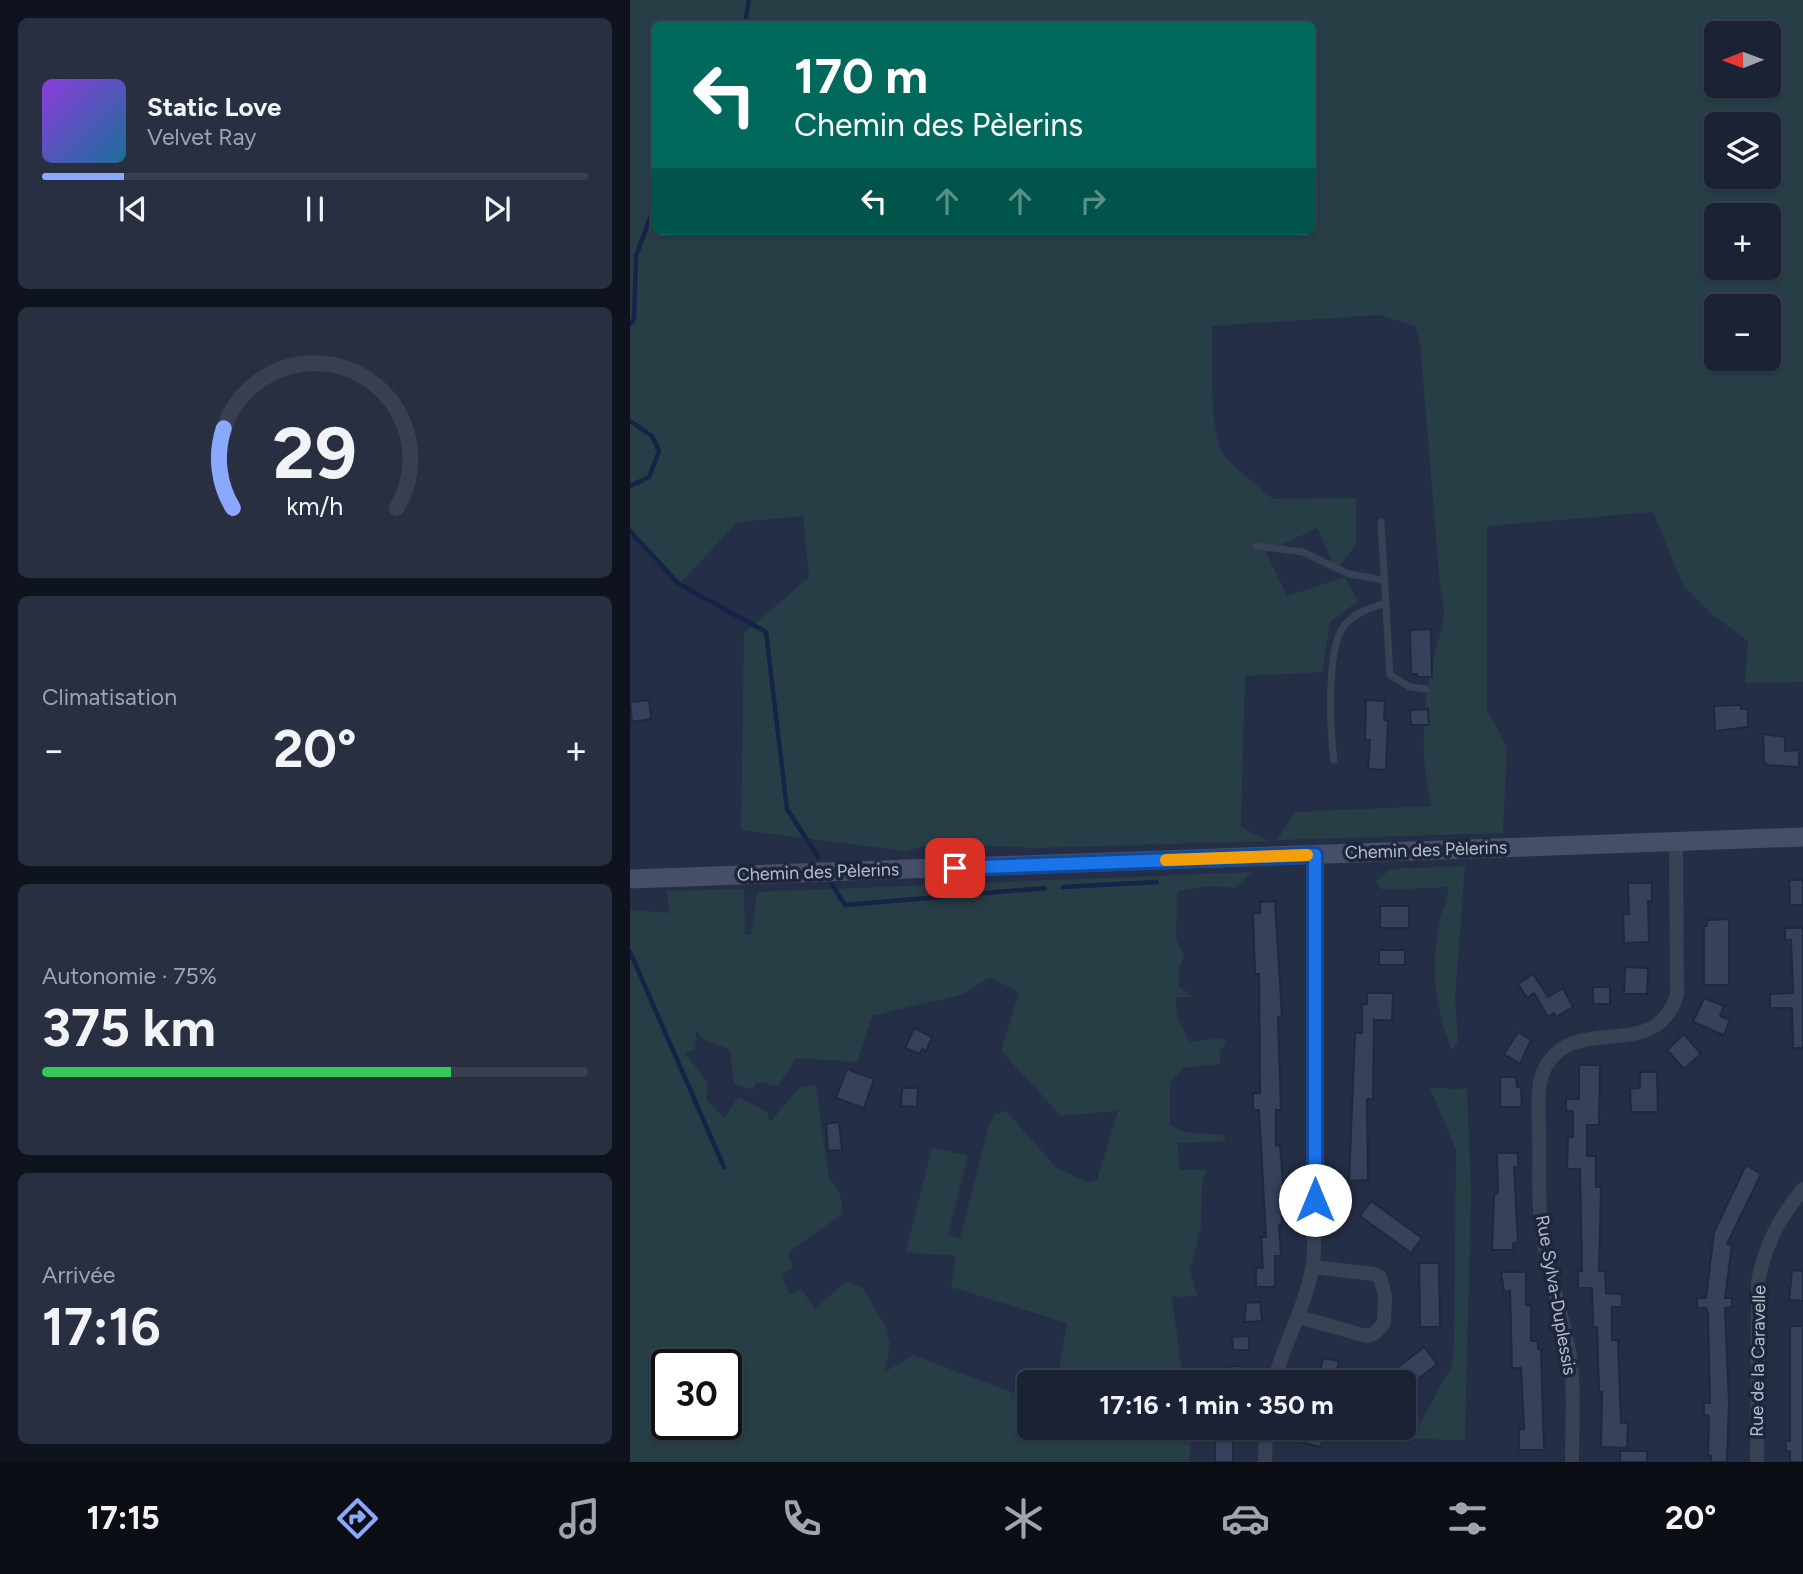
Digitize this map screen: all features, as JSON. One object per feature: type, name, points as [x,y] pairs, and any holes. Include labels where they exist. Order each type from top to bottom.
[{"type":"street","name":"Chemin des Pèlerins","points":[[630,879],[1803,837]]},
{"type":"street","name":"Rue Sylva-Duplessis","points":[[1572,1462],[1569,1352],[1541,1224],[1539,1086],[1547,1063],[1565,1046],[1579,1040],[1639,1034],[1664,1018],[1674,1004],[1676,841]]},
{"type":"street","points":[[1279,1370],[1299,1317],[1313,1267],[1315,855]]},
{"type":"street","name":"Rue de la Caravelle","points":[[1757,1462],[1758,1282],[1763,1255],[1774,1229],[1803,1189]]},
{"type":"street","points":[[1299,1317],[1366,1336],[1374,1334],[1384,1323],[1385,1296],[1380,1278],[1374,1274],[1313,1267]]},
{"type":"street","points":[[1265,1462],[1266,1440]]},
{"type":"lane","points":[[1381,522],[1390,675],[1410,687],[1426,690]]},
{"type":"lane","points":[[1256,546],[1303,552],[1349,575],[1383,580]]},
{"type":"lane","points":[[1335,761],[1332,716],[1337,640],[1345,624],[1354,617],[1386,603]]},
{"type":"shaded area","points":[[630,0],[1803,0],[1803,682],[1745,683],[1748,641],[1715,617],[1683,585],[1653,512],[1487,526],[1487,710],[1507,747],[1503,833],[1277,840],[1295,812],[1432,806],[1424,755],[1424,721],[1444,609],[1420,342],[1415,326],[1379,315],[1212,326],[1213,413],[1219,445],[1224,455],[1273,499],[1356,498],[1356,544],[1341,564],[1334,565],[1317,528],[1266,552],[1287,596],[1345,577],[1358,601],[1330,622],[1322,672],[1245,676],[1241,827],[1269,841],[1034,848],[941,843],[905,851],[741,830],[744,633],[809,577],[803,516],[738,522],[679,584],[630,531]]},
{"type":"shaded area","points":[[1465,866],[1455,998],[1458,1041],[1452,1050],[1438,1004],[1435,973],[1440,920],[1448,887],[1383,890],[1376,882],[1390,869]]},
{"type":"shaded area","points":[[1252,872],[1235,888],[1211,886],[1179,891],[1177,895],[1176,940],[1184,956],[1179,969],[1179,987],[1194,997],[1175,997],[1178,1019],[1190,1042],[1223,1038],[1227,1043],[1220,1051],[1220,1064],[1183,1068],[1170,1083],[1170,1124],[1184,1132],[1223,1135],[1226,1141],[1178,1143],[1179,1170],[1206,1170],[1202,1186],[1201,1226],[1190,1270],[1197,1296],[1172,1297],[1181,1370],[1059,1370],[1067,1323],[951,1287],[956,1257],[906,1251],[932,1148],[968,1155],[948,1235],[960,1238],[989,1125],[995,1114],[1006,1111],[1056,1167],[1089,1183],[1097,1180],[1118,1111],[1061,1116],[1001,1051],[1019,992],[990,977],[964,994],[872,1016],[857,1062],[796,1058],[778,1086],[756,1082],[753,1089],[734,1084],[730,1050],[704,1039],[696,1031],[695,1050],[685,1053],[708,1083],[706,1100],[724,1118],[738,1097],[767,1112],[770,1122],[800,1087],[816,1085],[829,1180],[840,1195],[842,1214],[788,1253],[793,1268],[782,1274],[789,1295],[801,1289],[815,1309],[846,1281],[862,1287],[885,1325],[890,1344],[885,1372],[913,1355],[1017,1394],[1017,1440],[1190,1440],[1190,1462],[630,1462],[630,910],[669,913],[667,891],[744,889],[745,935],[751,935],[757,892]]},
{"type":"shaded area","points":[[1430,1088],[1467,1089],[1471,1193],[1465,1440],[1416,1439],[1416,1432],[1452,1365],[1456,1150]]},
{"type":"building","points":[[1431,629],[1432,677],[1417,677],[1417,674],[1411,674],[1410,630]]},
{"type":"building","points":[[649,700],[651,719],[632,722],[630,702]]},
{"type":"building","points":[[1366,700],[1385,701],[1384,720],[1388,720],[1386,770],[1368,769],[1370,740],[1365,740]]},
{"type":"building","points":[[1741,705],[1741,709],[1748,709],[1748,727],[1715,731],[1714,706]]},
{"type":"building","points":[[1428,709],[1429,725],[1411,725],[1410,710]]},
{"type":"building","points":[[1763,734],[1785,737],[1785,751],[1799,750],[1799,767],[1767,765],[1764,761]]},
{"type":"building","points":[[1789,880],[1803,880],[1803,905],[1790,905]]},
{"type":"building","points":[[1628,883],[1652,883],[1652,901],[1648,901],[1649,942],[1624,943],[1623,914],[1629,914]]},
{"type":"building","points":[[1275,901],[1282,1017],[1278,1017],[1281,1110],[1276,1110],[1276,1146],[1280,1145],[1284,1194],[1281,1194],[1282,1225],[1279,1225],[1281,1256],[1275,1256],[1275,1287],[1256,1287],[1256,1268],[1263,1268],[1261,1237],[1266,1237],[1259,1110],[1253,1110],[1253,1093],[1260,1093],[1259,974],[1255,974],[1253,913],[1260,913],[1260,902]]},
{"type":"building","points":[[1380,906],[1409,906],[1409,928],[1380,928]]},
{"type":"building","points":[[1729,919],[1729,985],[1704,985],[1704,926],[1707,926],[1707,920]]},
{"type":"building","points":[[1785,928],[1803,928],[1803,1048],[1793,1048],[1792,1008],[1770,1008],[1770,994],[1793,993],[1791,940],[1785,940]]},
{"type":"building","points":[[1379,950],[1405,950],[1405,965],[1379,965]]},
{"type":"building","points":[[1625,967],[1648,968],[1647,994],[1624,994]]},
{"type":"building","points":[[1533,974],[1548,997],[1563,988],[1573,1007],[1556,1017],[1554,1013],[1548,1017],[1534,993],[1527,998],[1518,984]]},
{"type":"building","points":[[1593,987],[1610,987],[1610,1004],[1593,1004]]},
{"type":"building","points":[[1367,993],[1393,993],[1392,1020],[1374,1020],[1373,1099],[1367,1099],[1368,1180],[1349,1181],[1355,1033],[1362,1033],[1362,1005],[1367,1004]]},
{"type":"building","points":[[1704,998],[1724,1006],[1720,1016],[1730,1020],[1724,1035],[1693,1022]]},
{"type":"building","points":[[914,1028],[932,1037],[926,1051],[922,1049],[920,1054],[905,1048]]},
{"type":"building","points":[[1518,1032],[1531,1040],[1520,1064],[1504,1054]]},
{"type":"building","points":[[1684,1034],[1701,1054],[1684,1069],[1667,1050]]},
{"type":"building","points":[[1579,1065],[1600,1065],[1599,1125],[1587,1125],[1587,1156],[1596,1156],[1596,1187],[1601,1187],[1599,1271],[1605,1271],[1606,1293],[1622,1294],[1622,1307],[1612,1307],[1612,1340],[1618,1340],[1621,1423],[1628,1423],[1627,1448],[1601,1447],[1602,1392],[1599,1392],[1597,1327],[1593,1327],[1592,1288],[1578,1288],[1578,1271],[1582,1271],[1580,1169],[1567,1169],[1568,1137],[1573,1137],[1573,1111],[1566,1111],[1566,1099],[1579,1099]]},
{"type":"building","points":[[847,1069],[874,1079],[864,1108],[836,1098]]},
{"type":"building","points":[[1640,1072],[1657,1072],[1658,1112],[1631,1112],[1630,1089],[1640,1088]]},
{"type":"building","points":[[1500,1077],[1516,1077],[1517,1087],[1521,1087],[1522,1107],[1500,1107]]},
{"type":"building","points":[[902,1088],[918,1088],[917,1107],[901,1106]]},
{"type":"building","points":[[839,1122],[842,1150],[828,1151],[826,1124]]},
{"type":"building","points":[[1497,1153],[1518,1153],[1518,1167],[1514,1167],[1518,1242],[1513,1243],[1513,1250],[1492,1250],[1494,1195],[1498,1192]]},
{"type":"building","points":[[1746,1165],[1761,1174],[1727,1244],[1732,1245],[1725,1298],[1732,1298],[1732,1307],[1725,1308],[1729,1403],[1727,1462],[1711,1462],[1711,1456],[1708,1456],[1709,1416],[1704,1415],[1704,1403],[1710,1403],[1708,1314],[1706,1308],[1697,1308],[1697,1298],[1706,1298],[1714,1232]]},
{"type":"building","points":[[1371,1201],[1422,1238],[1411,1253],[1360,1216]]},
{"type":"building","points":[[1419,1263],[1439,1263],[1440,1327],[1420,1327]]},
{"type":"building","points":[[1792,1270],[1803,1271],[1803,1301],[1789,1300]]},
{"type":"building","points":[[1501,1272],[1526,1272],[1526,1305],[1531,1305],[1531,1341],[1538,1341],[1538,1349],[1541,1349],[1544,1450],[1519,1450],[1519,1429],[1524,1429],[1521,1368],[1512,1368],[1510,1291],[1504,1292]]},
{"type":"building","points":[[1260,1302],[1262,1321],[1244,1322],[1246,1303]]},
{"type":"building","points":[[1790,1326],[1803,1326],[1803,1462],[1790,1462],[1790,1451],[1786,1451],[1786,1441],[1790,1441]]},
{"type":"building","points":[[1249,1336],[1249,1350],[1233,1350],[1232,1337]]},
{"type":"building","points":[[1424,1347],[1437,1364],[1416,1381],[1416,1370],[1394,1370]]},
{"type":"building","points":[[1323,1358],[1339,1361],[1337,1370],[1320,1370]]},
{"type":"building","points":[[1240,1366],[1240,1370],[1224,1370],[1224,1367]]},
{"type":"building","points":[[1215,1440],[1233,1440],[1233,1462],[1215,1462]]},
{"type":"building","points":[[1305,1440],[1322,1440],[1321,1447],[1304,1443]]},
{"type":"building","points":[[1620,1451],[1647,1451],[1647,1462],[1620,1462]]},
{"type":"waterway","points":[[746,21],[749,0]]},
{"type":"waterway","points":[[630,324],[634,319],[636,256],[651,215]]},
{"type":"waterway","points":[[630,421],[652,436],[659,451],[649,477],[630,486]]},
{"type":"waterway","points":[[630,531],[679,584],[766,632],[787,809],[818,857]]},
{"type":"waterway","points":[[1063,887],[1157,882]]},
{"type":"waterway","points":[[832,885],[845,905],[1045,888]]},
{"type":"waterway","points":[[630,952],[724,1167]]},
{"type":"slow traffic","points":[[1166,860],[1307,855]]},
{"type":"route","points":[[955,868],[1315,855],[1315,1200]]}]
